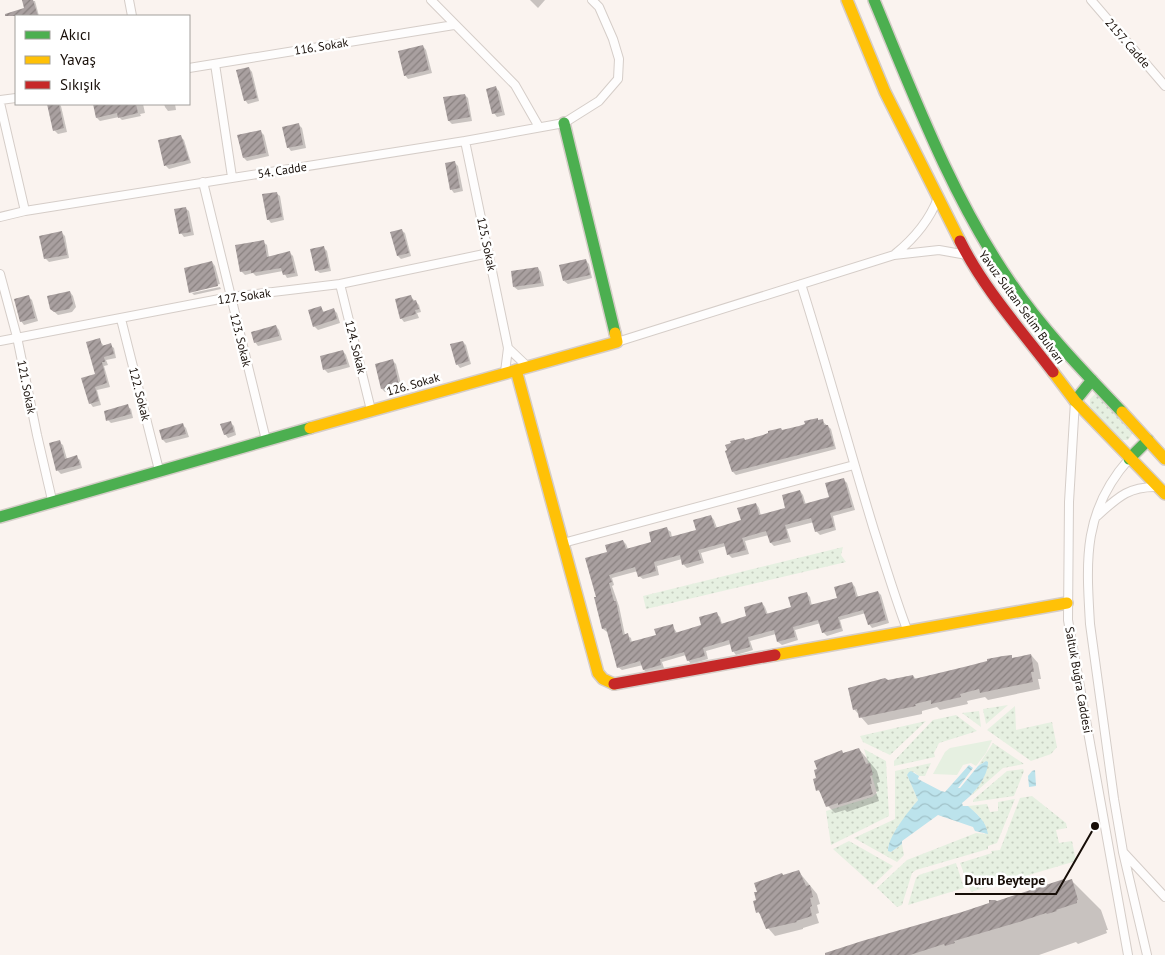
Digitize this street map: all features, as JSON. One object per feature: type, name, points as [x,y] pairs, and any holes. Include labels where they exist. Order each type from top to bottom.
[{"type":"street","points":[[128,0],[132,15]]},
{"type":"street","points":[[431,0],[515,85],[539,126]]},
{"type":"street","points":[[592,0],[599,7],[620,59],[618,79],[599,101],[564,123],[617,342],[894,255],[939,250],[968,255]]},
{"type":"street","name":"Yavuz Sultan Selim Bulvarı","points":[[847,0],[885,92],[968,255],[1002,306],[1075,401],[1162,491]]},
{"type":"street","name":"Yavuz Sultan Selim Bulvarı","points":[[874,0],[933,143],[966,208],[1003,270],[1037,318],[1165,459]]},
{"type":"street","name":"2157. Cadde","points":[[1091,0],[1165,86]]},
{"type":"street","name":"116. Sokak","points":[[190,68],[454,25]]},
{"type":"street","points":[[214,64],[232,177]]},
{"type":"street","points":[[15,98],[0,101],[25,211]]},
{"type":"street","name":"54. Cadde","points":[[0,217],[25,211],[465,141],[539,126],[564,123]]},
{"type":"street","name":"125. Sokak","points":[[465,141],[508,348],[516,370]]},
{"type":"street","name":"123. Sokak","points":[[203,182],[266,440]]},
{"type":"street","points":[[894,255],[924,225],[932,213],[938,198]]},
{"type":"street","name":"127. Sokak","points":[[0,341],[230,297],[340,284],[489,253]]},
{"type":"street","name":"121. Sokak","points":[[0,274],[18,337],[37,436],[52,500]]},
{"type":"street","name":"124. Sokak","points":[[340,284],[371,410]]},
{"type":"street","points":[[802,284],[854,465],[896,602],[908,632]]},
{"type":"street","name":"122. Sokak","points":[[121,318],[159,470]]},
{"type":"street","name":"126. Sokak","points":[[0,516],[617,342]]},
{"type":"street","points":[[508,348],[516,370],[598,673],[603,679],[615,684],[1067,603]]},
{"type":"street","points":[[1075,401],[1092,380]]},
{"type":"street","name":"Saltuk Buğra Caddesi","points":[[1075,401],[1069,502],[1068,620],[1128,955]]},
{"type":"street","points":[[1130,459],[1148,440]]},
{"type":"street","name":"Saltuk Buğra Caddesi","points":[[1130,459],[1107,488],[1090,540],[1087,567],[1090,624],[1114,799],[1123,852],[1147,955]]},
{"type":"street","points":[[563,543],[854,465]]},
{"type":"street","points":[[1096,517],[1123,494],[1140,488],[1162,491]]},
{"type":"street","points":[[1123,852],[1165,897]]},
{"type":"green space","points":[[1096,393],[1133,433],[1128,440],[1122,440],[1092,410],[1090,399]]},
{"type":"green space","points":[[843,547],[841,555],[846,562],[646,609],[643,596]]},
{"type":"green space","points":[[1008,705],[986,724],[983,709]]},
{"type":"green space","points":[[1015,706],[1016,730],[1052,722],[1057,747],[1051,754],[1031,761],[987,730]]},
{"type":"green space","points":[[979,711],[981,727],[962,713]]},
{"type":"green space","points":[[956,715],[977,731],[939,743],[934,753],[935,757],[894,766],[894,761],[933,720]]},
{"type":"green space","points":[[926,721],[890,755],[863,742],[860,736]]},
{"type":"green space","points":[[992,740],[986,753],[976,766],[971,763],[963,765],[957,775],[933,774],[945,752],[950,748]]},
{"type":"green space","points":[[993,743],[1024,764],[1003,768],[971,796],[984,777],[986,761],[978,766]]},
{"type":"green space","points":[[864,749],[886,761],[889,816],[831,845],[826,811],[872,797],[877,793]]},
{"type":"green space","points":[[931,763],[925,776],[919,776],[914,772],[907,775],[918,800],[899,825],[888,847],[891,852],[902,844],[904,855],[897,862],[854,838],[895,819],[895,771]]},
{"type":"green space","points":[[1023,769],[1024,771],[1014,796],[973,802],[1007,771]]},
{"type":"green space","points":[[1032,796],[1066,823],[1067,828],[1056,830],[1059,843],[1072,841],[1076,861],[971,892],[960,863],[992,853],[991,851],[1000,850],[1020,798]]},
{"type":"green space","points":[[1015,799],[997,843],[988,846],[988,849],[916,870],[912,873],[902,905],[897,907],[877,888],[907,860],[976,833],[985,834],[979,816],[968,806],[987,804],[990,812],[998,811],[998,802]]},
{"type":"green space","points":[[849,841],[893,866],[873,885],[833,849]]},
{"type":"green space","points":[[956,863],[964,888],[908,905],[916,878],[919,875]]},
{"type":"water","points":[[986,761],[988,762],[987,768],[983,779],[976,790],[962,803],[963,806],[968,806],[981,818],[988,834],[975,831],[973,827],[938,815],[902,841],[902,844],[891,852],[888,851],[895,831],[918,800],[907,775],[909,772],[911,771],[919,776],[918,779],[945,792],[969,765],[973,768],[958,788],[978,766]]},
{"type":"water","points":[[1035,770],[1036,786],[1029,787],[1028,776]]},
{"type":"building","points":[[22,0],[33,0],[38,15],[5,16],[5,14],[24,8]]},
{"type":"building","points":[[423,45],[429,70],[404,76],[398,51]]},
{"type":"building","points":[[249,67],[257,98],[244,101],[236,70]]},
{"type":"building","points":[[496,86],[502,112],[492,114],[486,89]]},
{"type":"building","points":[[465,94],[470,117],[448,121],[443,97]]},
{"type":"building","points":[[47,105],[59,105],[64,128],[53,131]]},
{"type":"building","points":[[93,105],[136,105],[138,113],[118,118],[117,113],[96,118]]},
{"type":"building","points":[[299,123],[303,145],[287,148],[282,127]]},
{"type":"building","points":[[261,130],[266,153],[243,158],[237,135]]},
{"type":"building","points":[[181,135],[189,160],[164,166],[158,140]]},
{"type":"building","points":[[455,161],[460,188],[450,190],[445,163]]},
{"type":"building","points":[[277,192],[282,217],[267,220],[262,194]]},
{"type":"building","points":[[186,207],[191,232],[179,234],[174,209]]},
{"type":"building","points":[[402,229],[409,253],[397,256],[390,232]]},
{"type":"building","points":[[62,231],[67,255],[44,259],[39,236]]},
{"type":"building","points":[[264,240],[267,257],[290,251],[295,273],[283,275],[281,268],[251,273],[251,270],[240,272],[235,245]]},
{"type":"building","points":[[324,246],[329,268],[315,271],[310,249]]},
{"type":"building","points":[[586,259],[590,275],[563,281],[559,265]]},
{"type":"building","points":[[212,261],[218,286],[189,293],[184,268]]},
{"type":"building","points":[[538,267],[541,283],[513,287],[511,271]]},
{"type":"building","points":[[70,291],[73,304],[69,309],[54,312],[50,309],[47,296]]},
{"type":"building","points":[[29,295],[35,318],[20,322],[14,299]]},
{"type":"building","points":[[411,295],[413,301],[416,300],[419,309],[415,310],[416,314],[400,319],[395,299]]},
{"type":"building","points":[[321,306],[323,312],[334,308],[337,319],[313,327],[308,310]]},
{"type":"building","points":[[276,325],[279,336],[254,343],[251,332]]},
{"type":"building","points":[[100,338],[102,346],[111,343],[114,354],[104,357],[105,362],[102,362],[107,383],[95,387],[99,401],[89,404],[81,378],[95,374],[86,342]]},
{"type":"building","points":[[463,341],[469,361],[456,365],[450,344]]},
{"type":"building","points":[[343,350],[347,364],[323,370],[320,356]]},
{"type":"building","points":[[393,359],[399,385],[381,389],[375,364]]},
{"type":"building","points":[[128,404],[131,414],[106,421],[104,411]]},
{"type":"building","points":[[818,418],[818,420],[823,419],[824,425],[828,425],[834,446],[732,472],[725,451],[727,450],[725,445],[731,443],[730,441],[744,438],[745,440],[763,435],[768,433],[768,431],[799,426],[805,424],[804,421]]},
{"type":"building","points":[[231,421],[234,432],[224,435],[220,424]]},
{"type":"building","points":[[183,423],[186,434],[162,440],[159,430]]},
{"type":"building","points":[[60,440],[65,459],[77,455],[80,465],[56,471],[49,443]]},
{"type":"building","points":[[844,478],[852,507],[830,513],[834,527],[815,532],[811,518],[785,525],[788,538],[770,543],[766,531],[742,538],[746,550],[727,555],[724,543],[698,550],[701,560],[682,565],[680,555],[654,562],[656,571],[638,577],[635,567],[609,575],[612,582],[609,583],[614,601],[616,601],[623,635],[628,633],[630,642],[656,635],[654,629],[673,624],[675,633],[701,625],[699,617],[717,612],[721,624],[746,616],[744,607],[762,602],[766,614],[791,607],[788,597],[807,592],[810,605],[837,598],[834,587],[852,582],[856,597],[878,591],[886,620],[868,625],[863,610],[838,617],[841,628],[822,633],[818,620],[793,627],[795,637],[777,642],[774,630],[748,637],[750,647],[732,652],[729,640],[703,648],[705,656],[687,661],[684,652],[660,659],[661,665],[643,670],[640,661],[617,668],[606,628],[602,629],[594,597],[596,597],[585,558],[607,552],[605,545],[623,540],[626,549],[651,542],[649,532],[667,527],[670,537],[696,530],[693,520],[711,515],[715,528],[741,520],[737,508],[756,503],[759,515],[785,508],[782,495],[800,490],[804,504],[829,497],[825,483]]},
{"type":"building","points":[[1031,654],[1034,672],[1031,672],[1033,682],[980,693],[979,689],[960,694],[961,697],[931,704],[931,700],[915,704],[916,706],[859,718],[857,709],[853,710],[848,688],[885,678],[888,680],[913,675],[914,679],[987,661],[987,659],[1012,655],[1012,658]]},
{"type":"building","points":[[859,748],[866,764],[870,763],[873,775],[870,776],[872,784],[870,784],[873,794],[826,807],[819,790],[816,791],[813,779],[816,778],[814,770],[817,769],[814,761],[842,750],[843,753]]},
{"type":"building","points":[[799,870],[806,886],[810,885],[813,897],[810,898],[812,916],[797,922],[766,929],[759,912],[756,913],[753,901],[756,900],[754,892],[757,892],[754,883],[782,873],[783,875]]},
{"type":"building","points":[[1064,879],[1065,881],[1072,879],[1078,900],[1077,903],[1057,911],[910,955],[825,955],[825,953],[862,941],[989,903],[989,900],[997,901]]},
{"type":"traffic: fast","points":[[874,0],[935,145],[970,216],[990,250],[1036,317],[1122,412]]},
{"type":"traffic: fast","points":[[564,123],[615,333]]},
{"type":"traffic: fast","points":[[1075,401],[1092,380]]},
{"type":"traffic: fast","points":[[0,517],[310,428]]},
{"type":"traffic: fast","points":[[1129,459],[1148,440]]},
{"type":"traffic: slow","points":[[847,0],[885,92],[960,241]]},
{"type":"traffic: slow","points":[[310,428],[617,342],[615,333]]},
{"type":"traffic: slow","points":[[516,370],[598,673],[603,679],[614,684]]},
{"type":"traffic: slow","points":[[1053,372],[1075,401],[1165,494]]},
{"type":"traffic: slow","points":[[1122,412],[1165,459]]},
{"type":"traffic: slow","points":[[775,655],[1067,603]]},
{"type":"traffic: jam","points":[[960,241],[980,276],[1053,372]]},
{"type":"traffic: jam","points":[[614,684],[775,655]]},
{"type":"place","name":"Duru Beytepe","points":[[1095,826]]}]
